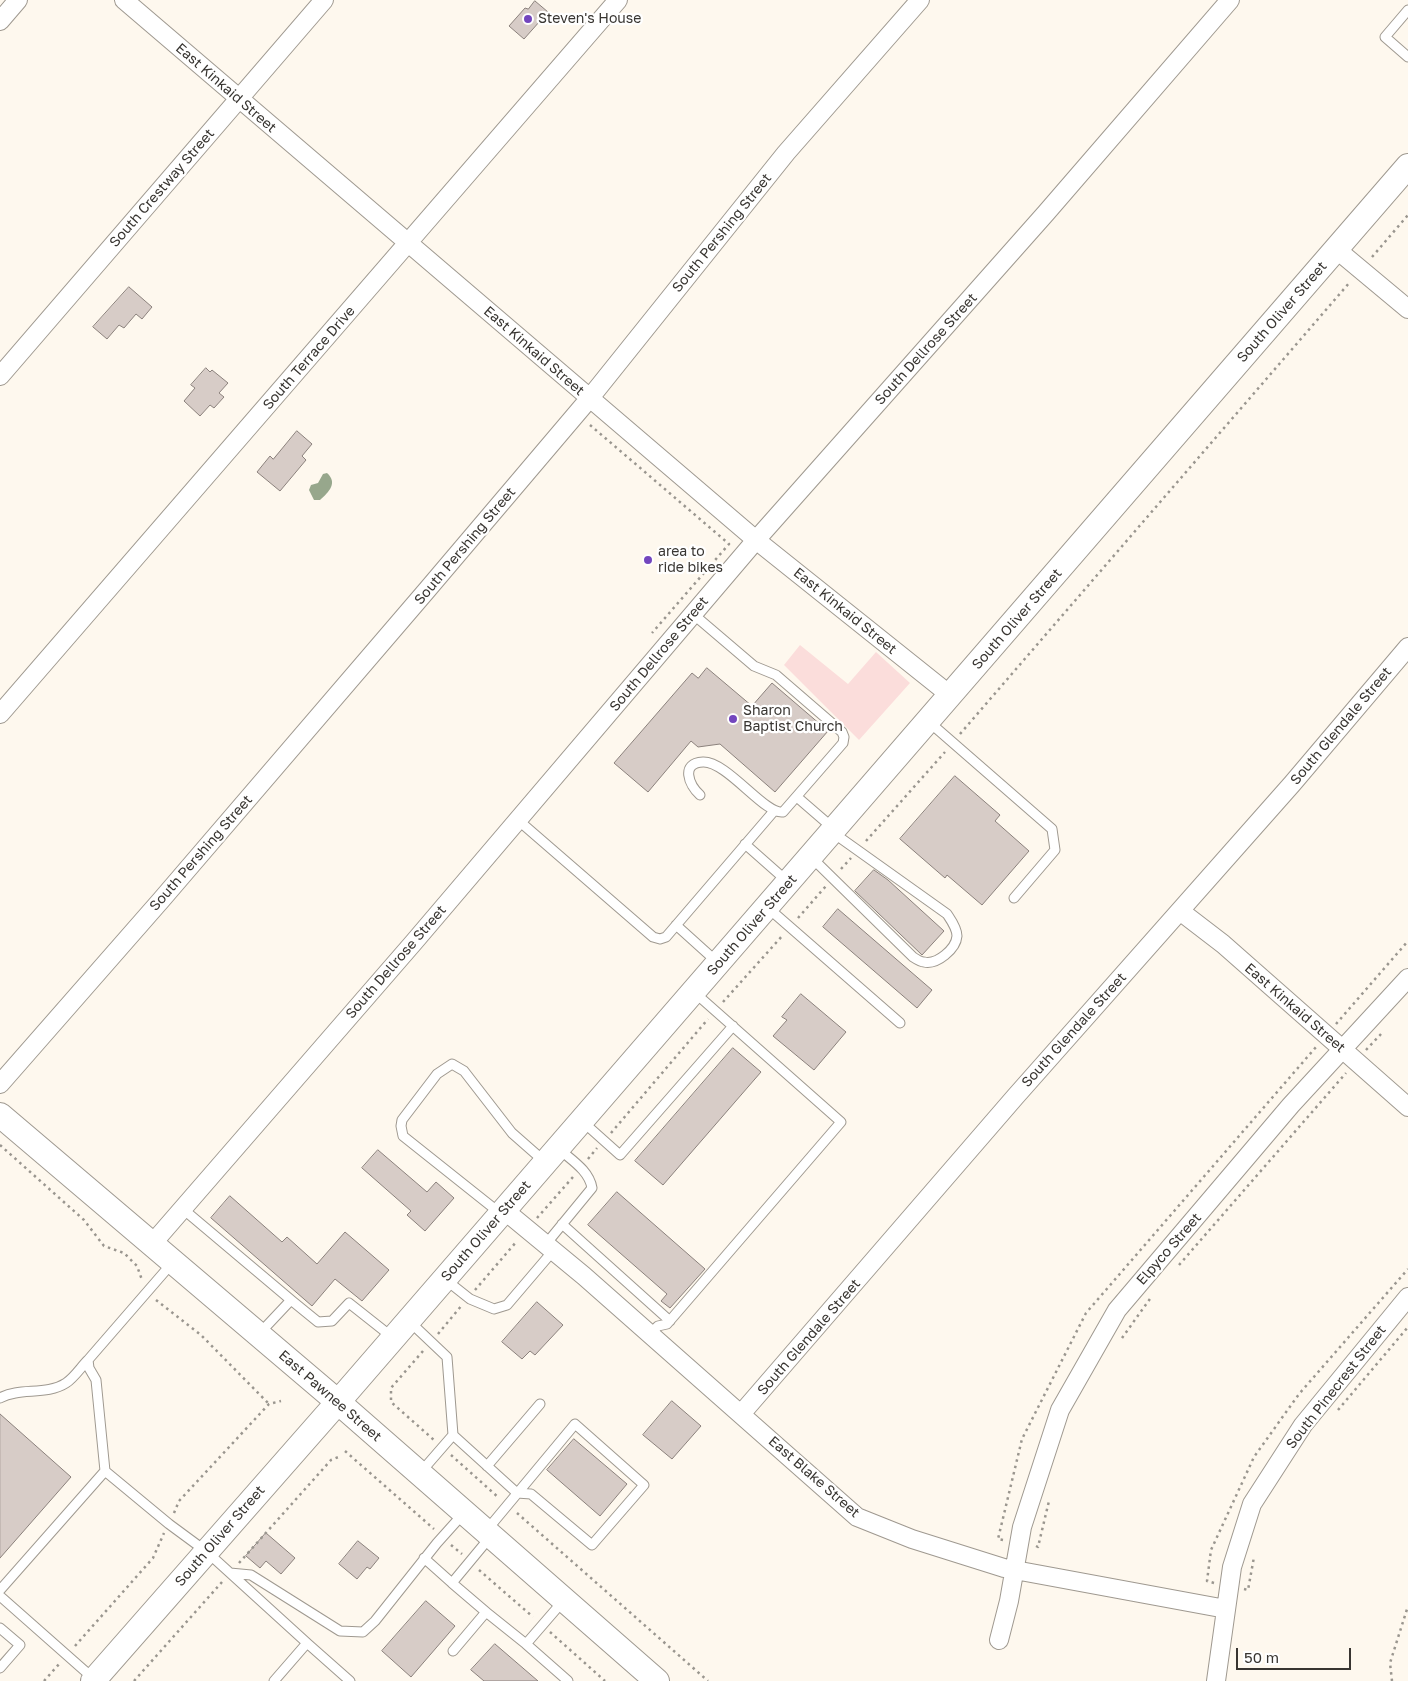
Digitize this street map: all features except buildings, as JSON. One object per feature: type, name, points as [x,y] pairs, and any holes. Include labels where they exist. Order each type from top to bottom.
[{"type":"main road","name":"South Oliver Street","points":[[93,1680],[409,1321],[1408,166]]},
{"type":"main road","name":"East Pawnee Street","points":[[0,1115],[338,1402],[654,1680]]},
{"type":"street","points":[[0,21],[18,0]]},
{"type":"street","name":"East Kinkaid Street","points":[[124,0],[756,540],[950,695]]},
{"type":"street","name":"South Crestway Street","points":[[0,376],[324,0]]},
{"type":"street","name":"South Terrace Drive","points":[[0,714],[618,0]]},
{"type":"street","name":"South Pershing Street","points":[[0,1084],[169,892],[589,399],[786,153],[920,0]]},
{"type":"street","name":"South Dellrose Street","points":[[152,1244],[518,820],[756,540],[1034,228],[1230,0]]},
{"type":"street","points":[[1336,249],[1408,309]]},
{"type":"street","name":"South Glendale Street","points":[[741,1414],[1022,1090],[1292,784],[1408,647]]},
{"type":"street","name":"East Kinkaid Street","points":[[1180,912],[1223,944],[1408,1107]]},
{"type":"street","name":"Elpyco Street","points":[[999,1640],[1010,1601],[1022,1528],[1060,1410],[1117,1310],[1291,1106],[1408,978]]},
{"type":"street","name":"East Blake Street","points":[[503,1212],[549,1248],[650,1334],[857,1517],[912,1540],[1015,1570],[1226,1609]]},
{"type":"street","name":"South Pinecrest Street","points":[[1216,1681],[1232,1567],[1252,1504],[1303,1426],[1408,1297]]},
{"type":"lane","points":[[1407,13],[1384,38],[1408,58]]},
{"type":"lane","points":[[693,614],[754,666],[776,675],[843,734],[843,743],[783,812],[774,811],[744,786],[710,762],[699,762],[694,765],[689,774],[690,785],[700,795]]},
{"type":"lane","points":[[928,721],[1052,829],[1055,850],[1014,898]]},
{"type":"lane","points":[[797,796],[833,831],[947,914],[956,929],[957,937],[952,946],[941,958],[934,962],[925,962],[913,957],[810,857]]},
{"type":"lane","points":[[518,820],[653,937],[663,939],[774,811]]},
{"type":"lane","points":[[745,844],[789,882]]},
{"type":"lane","points":[[767,907],[900,1023]]},
{"type":"lane","points":[[676,925],[718,963]]},
{"type":"lane","points":[[650,1334],[658,1326],[667,1324],[841,1122],[694,992]]},
{"type":"lane","points":[[582,1121],[620,1155],[733,1026]]},
{"type":"lane","points":[[445,1279],[470,1299],[494,1309],[507,1305],[549,1248],[562,1224],[592,1188],[590,1179],[512,1133],[464,1071],[452,1064],[437,1074],[402,1120],[403,1136],[503,1212]]},
{"type":"lane","points":[[183,1209],[318,1322],[332,1322],[349,1302],[393,1339]]},
{"type":"lane","points":[[562,1224],[670,1320]]},
{"type":"lane","points":[[0,1398],[9,1393],[55,1389],[68,1382],[173,1262]]},
{"type":"lane","points":[[259,1335],[291,1300]]},
{"type":"lane","points":[[409,1321],[447,1357],[452,1435],[420,1473]]},
{"type":"lane","points":[[88,1360],[96,1380],[105,1471],[169,1524],[207,1552],[350,1681]]},
{"type":"lane","points":[[487,1466],[540,1404]]},
{"type":"lane","points":[[452,1435],[517,1493],[531,1494],[592,1545],[644,1484],[575,1424],[517,1493],[452,1583]]},
{"type":"lane","points":[[0,1590],[105,1471]]},
{"type":"lane","points":[[230,1573],[251,1575],[340,1631],[363,1632],[375,1621],[424,1558],[464,1512]]},
{"type":"lane","points":[[424,1558],[568,1681]]},
{"type":"lane","points":[[0,1596],[93,1680]]},
{"type":"lane","points":[[526,1644],[564,1600]]},
{"type":"lane","points":[[453,1651],[486,1612]]},
{"type":"lane","points":[[0,1628],[20,1645],[0,1668]]},
{"type":"lane","points":[[274,1681],[307,1644]]},
{"type":"path","points":[[585,431],[591,424],[729,544],[652,633]]},
{"type":"path","points":[[1176,1268],[1382,1032]]},
{"type":"path","points":[[0,1145],[84,1220],[104,1246],[124,1253],[136,1266],[154,1299],[201,1335],[269,1404]]},
{"type":"path","points":[[1116,1346],[1157,1290]]},
{"type":"path","points":[[1333,1417],[1408,1327]]},
{"type":"path","points":[[44,1681],[153,1558],[179,1501],[269,1404],[281,1401]]},
{"type":"path","points":[[998,1540],[1038,1547],[1049,1500]]},
{"type":"path","points":[[1207,1582],[1248,1590],[1255,1551]]},
{"type":"path","points":[[1392,1681],[1390,1663],[1408,1606]]},
{"type":"shaded area","points":[[327,473],[332,480],[331,487],[320,500],[314,500],[309,490],[311,485],[318,483],[323,474]]},
{"type":"shaded area","points":[[800,645],[848,684],[876,652],[910,683],[859,740],[784,665]]},
{"type":"place","name":"Steven's House","points":[[528,19]]},
{"type":"place","name":"area to ride bikes","points":[[648,560]]},
{"type":"place","name":"Sharon Baptist Church","points":[[733,719]]}]
